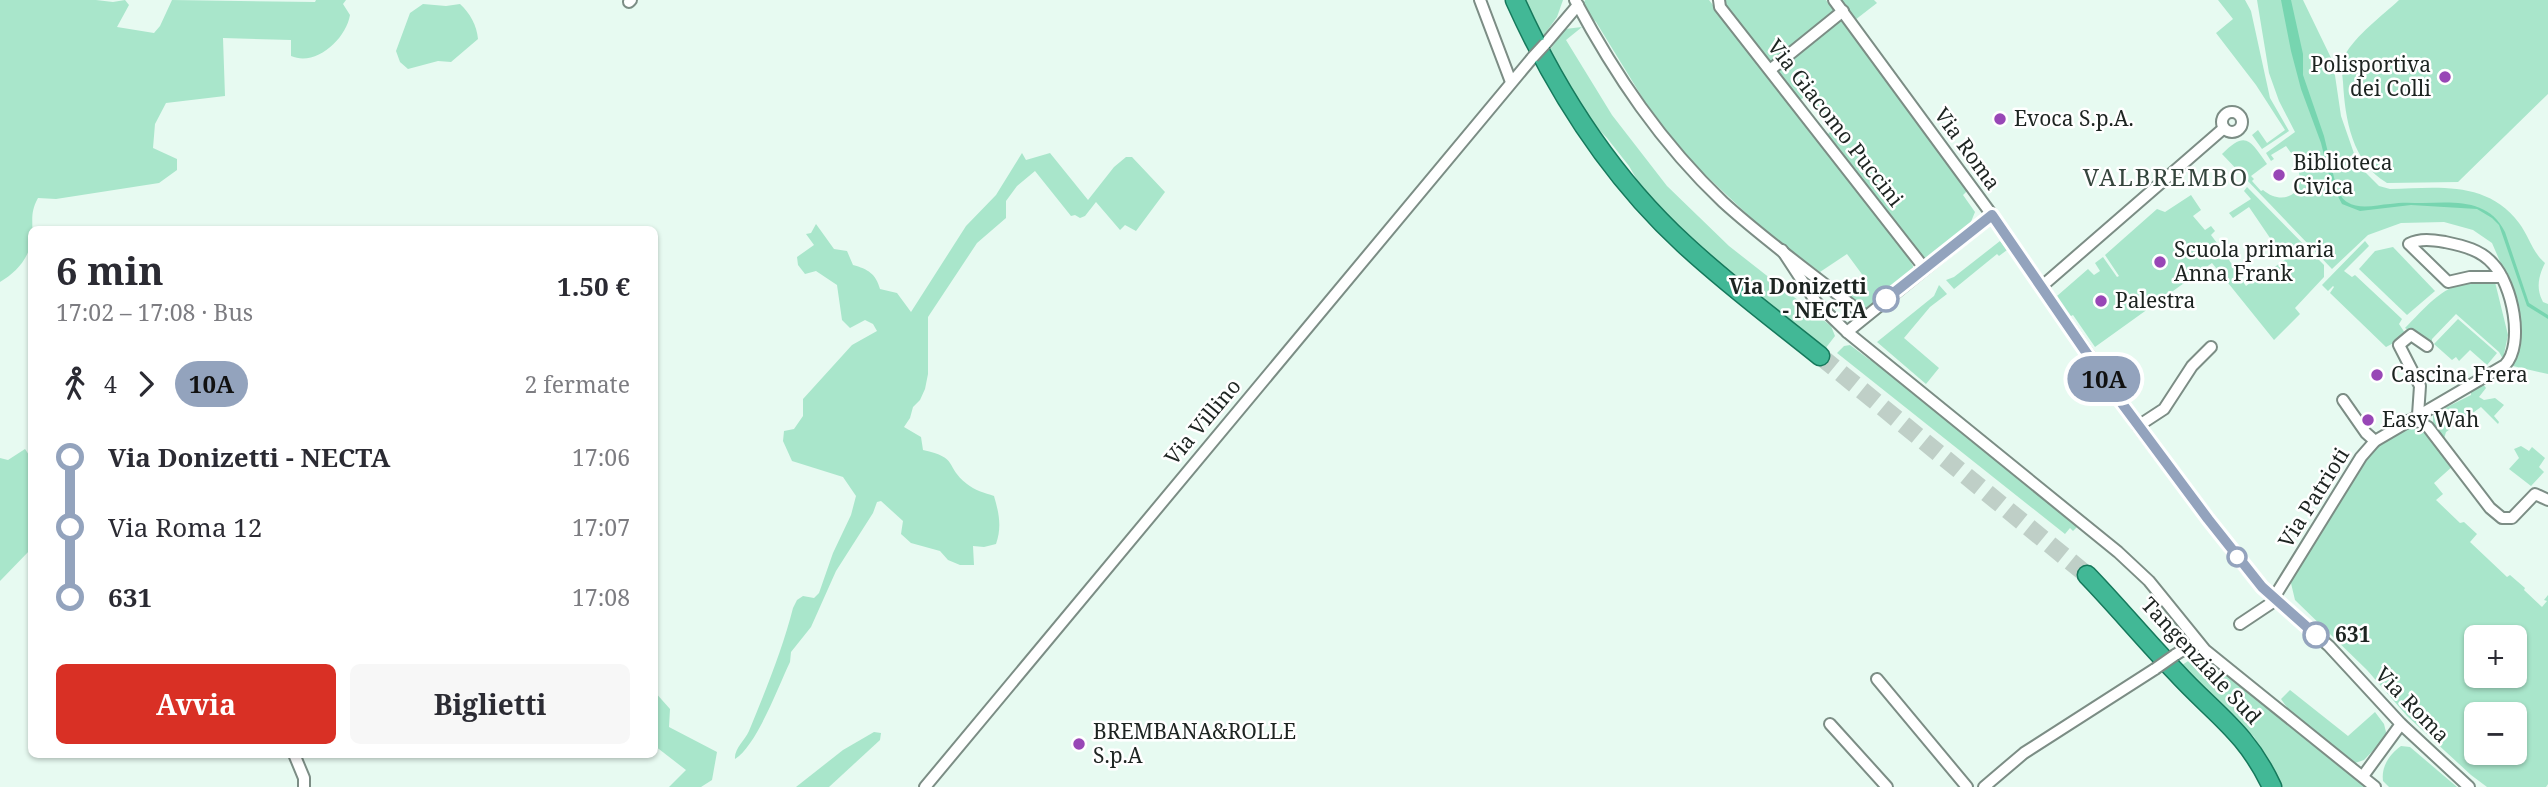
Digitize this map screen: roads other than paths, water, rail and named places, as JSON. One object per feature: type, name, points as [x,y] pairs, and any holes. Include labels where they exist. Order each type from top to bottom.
[{"type":"highway","points":[[1515,0],[1532,39],[1564,96],[1627,184],[1683,244],[1819,356]]},
{"type":"highway","name":"Tangenziale Sud","points":[[2087,575],[2174,671],[2238,732],[2253,752],[2272,787]]},
{"type":"street","points":[[1480,0],[1511,82]]},
{"type":"street","name":"Via Giacomo Puccini","points":[[1719,0],[1720,7],[1925,269]]},
{"type":"street","name":"Via Roma","points":[[1834,0],[1992,215],[2138,426],[2238,558],[2273,598],[2351,668],[2401,724],[2469,787]]},
{"type":"street","points":[[1576,3],[1636,104],[1665,140],[1723,201],[1864,316]]},
{"type":"street","name":"Via Villino","points":[[925,787],[1576,3]]},
{"type":"street","points":[[1770,70],[1843,12]]},
{"type":"street","points":[[2041,287],[2224,128]]},
{"type":"street","points":[[1847,332],[1992,215]]},
{"type":"street","points":[[2430,240],[2479,251],[2494,264],[2502,277],[2470,277],[2448,282],[2409,244],[2430,240]]},
{"type":"street","points":[[1782,250],[1816,302],[1847,332],[2138,570],[2197,640],[2375,787]]},
{"type":"street","name":"Via Patrioti","points":[[2241,624],[2270,604],[2361,457],[2375,441],[2483,379],[2509,361],[2515,338],[2512,307],[2502,277]]},
{"type":"street","points":[[2418,415],[2420,386],[2399,345],[2411,335],[2427,346]]},
{"type":"street","points":[[2138,426],[2164,409],[2192,366],[2211,347]]},
{"type":"street","points":[[2343,400],[2366,433],[2375,441]]},
{"type":"street","points":[[2407,421],[2416,420],[2428,427],[2490,508],[2502,518],[2512,518],[2535,494],[2548,500]]},
{"type":"street","points":[[1984,787],[2009,765],[2072,721],[2197,640]]},
{"type":"street","points":[[1877,679],[1966,787]]},
{"type":"street","points":[[1830,723],[1887,787]]},
{"type":"street","points":[[2363,776],[2401,724]]},
{"type":"street","points":[[296,758],[304,778],[304,787]]},
{"type":"tunnel","points":[[1820,356],[2087,575]]},
{"type":"place","name":"Polisportiva dei Colli","points":[[2445,77]]},
{"type":"place","name":"Evoca S.p.A.","points":[[2000,119]]},
{"type":"place","name":"Biblioteca Civica","points":[[2279,175]]},
{"type":"place","name":"Scuola primaria Anna Frank","points":[[2160,262]]},
{"type":"place","name":"Via Donizetti - NECTA","points":[[1886,299]]},
{"type":"place","name":"Palestra","points":[[2101,301]]},
{"type":"place","name":"Cascina Frera","points":[[2377,375]]},
{"type":"place","name":"Easy Wah","points":[[2368,420]]},
{"type":"place","name":"631","points":[[2316,635]]},
{"type":"place","name":"BREMBANA&ROLLE S.p.A","points":[[1079,744]]},
{"type":"district","name":"VALBREMBO","points":[[2166,178]]}]
